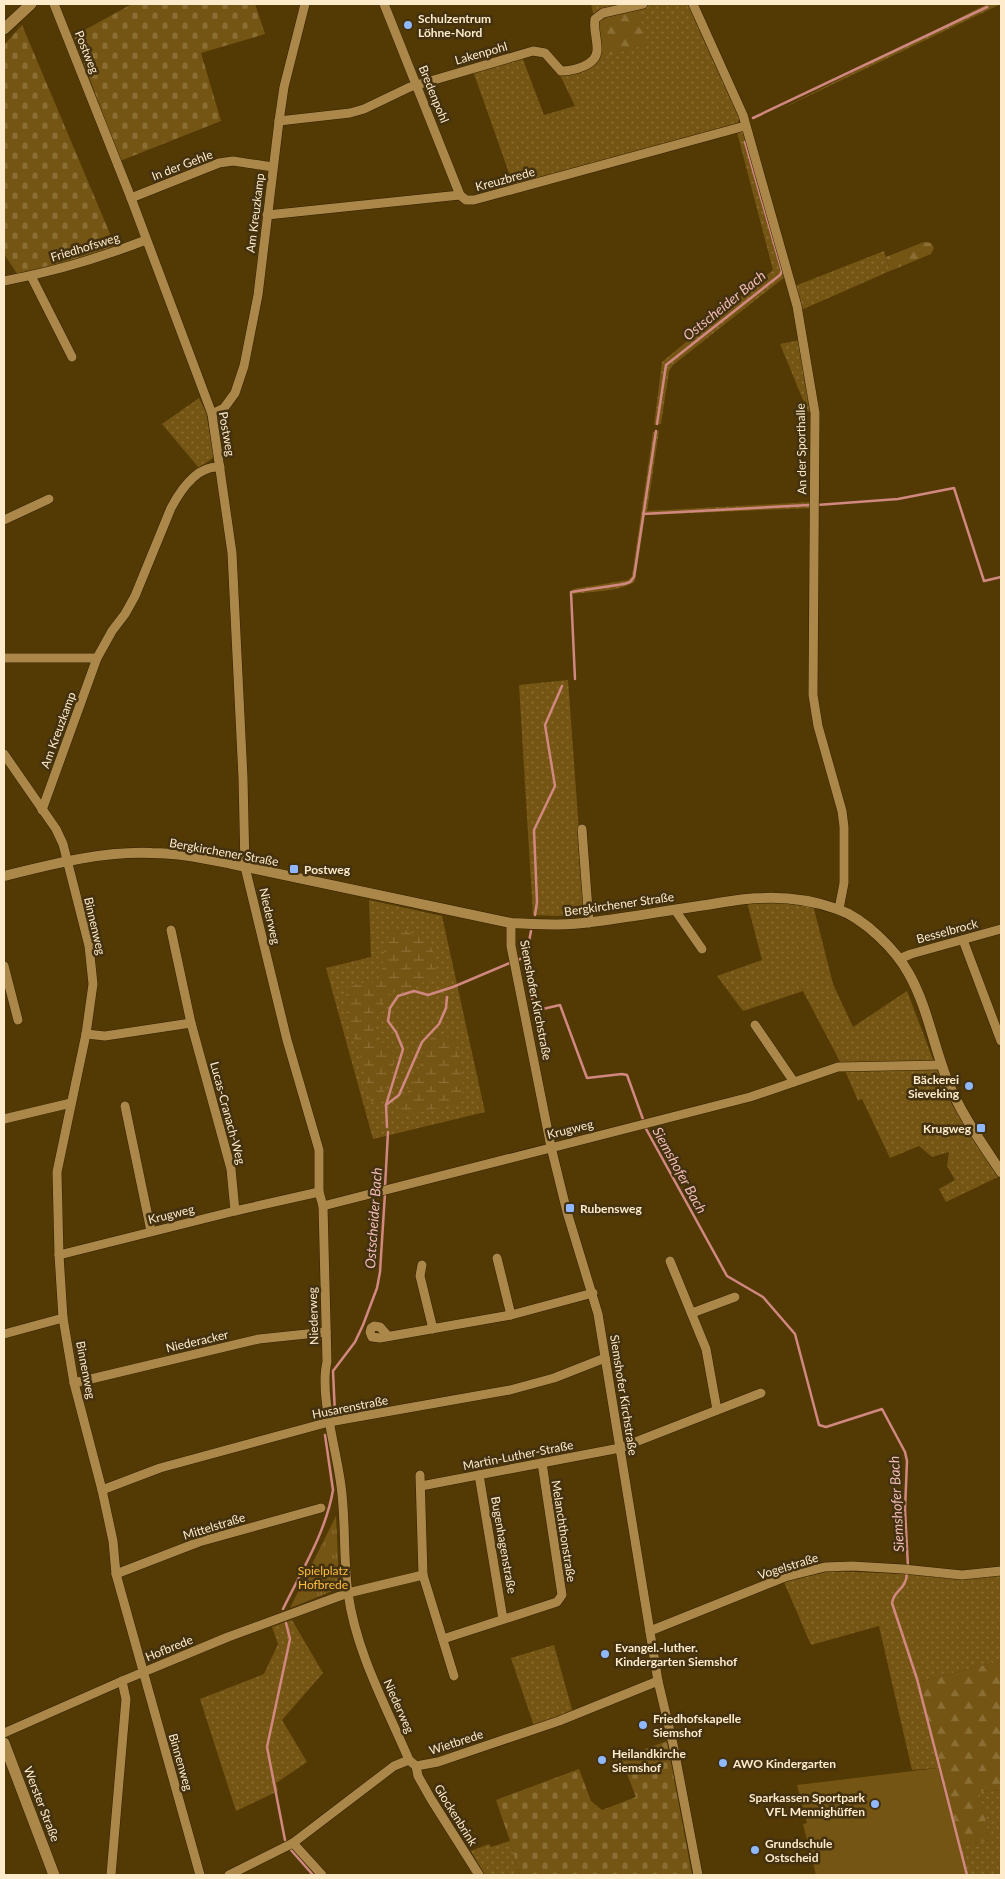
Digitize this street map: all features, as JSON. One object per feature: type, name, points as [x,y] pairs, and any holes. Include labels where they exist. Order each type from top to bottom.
[{"type":"main road","points":[[4,29],[31,4]]},
{"type":"main road","name":"Werster Straße","points":[[4,1743],[54,1875]]},
{"type":"street","name":"Postweg","points":[[54,4],[131,198],[212,414],[232,553],[246,867]]},
{"type":"street","name":"Am Kreuzkamp","points":[[212,414],[224,408],[236,393],[244,366],[258,294],[272,167],[284,87],[305,4]]},
{"type":"street","name":"Bredenpohl","points":[[384,4],[460,195]]},
{"type":"street","name":"Lakenpohl","points":[[279,121],[350,113],[364,109],[417,84],[532,51],[545,53],[561,71],[581,67],[595,58],[597,52],[595,19],[603,14],[642,4]]},
{"type":"street","name":"An der Sporthalle","points":[[693,4],[743,115],[797,306],[815,413],[813,695],[818,726],[842,811],[844,827],[844,883],[839,909]]},
{"type":"street","name":"Kreuzbrede","points":[[267,215],[460,195],[466,200],[474,200],[745,126]]},
{"type":"street","name":"In der Gehle","points":[[131,198],[219,163],[233,161],[272,167]]},
{"type":"street","name":"Friedhofsweg","points":[[4,281],[31,276],[114,252],[146,240]]},
{"type":"street","points":[[31,276],[72,357]]},
{"type":"street","name":"Am Kreuzkamp","points":[[42,810],[97,658],[135,596],[156,541],[178,494],[197,473],[210,466],[220,467]]},
{"type":"street","points":[[4,520],[49,499]]},
{"type":"street","points":[[4,658],[97,658]]},
{"type":"street","name":"Binnenweg","points":[[4,754],[56,829],[63,844],[91,962],[93,984],[86,1034],[57,1172],[63,1318],[74,1383],[102,1490],[113,1541],[116,1574],[200,1875]]},
{"type":"street","points":[[582,829],[588,923]]},
{"type":"street","name":"Bergkirchener Straße","points":[[4,876],[115,854],[152,852],[246,867],[511,923],[558,925],[588,923],[762,898],[810,902],[839,909],[859,921],[878,936],[899,959],[917,991],[941,1065],[954,1096],[983,1146],[1001,1172]]},
{"type":"street","name":"Niederweg","points":[[246,867],[287,1040],[319,1150],[319,1192],[323,1206],[328,1362],[324,1373],[329,1422],[342,1488],[348,1593],[359,1645],[413,1763]]},
{"type":"street","points":[[675,910],[702,949]]},
{"type":"street","name":"Siemshofer Kirchstraße","points":[[511,923],[511,946],[551,1147],[566,1212],[593,1293],[598,1314],[658,1681],[673,1744],[698,1875]]},
{"type":"street","name":"Besselbrock","points":[[899,959],[1001,929]]},
{"type":"street","name":"Lucas-Cranach-Weg","points":[[171,930],[191,1023],[231,1169],[236,1210]]},
{"type":"street","points":[[963,940],[1001,1041]]},
{"type":"street","points":[[4,966],[18,1020]]},
{"type":"street","points":[[86,1034],[105,1036],[191,1023]]},
{"type":"street","points":[[755,1025],[794,1082]]},
{"type":"street","name":"Krugweg","points":[[323,1206],[750,1097],[838,1067],[941,1065]]},
{"type":"street","points":[[4,1119],[71,1103]]},
{"type":"street","points":[[125,1106],[151,1231]]},
{"type":"street","name":"Krugweg","points":[[59,1255],[236,1210],[319,1192]]},
{"type":"street","points":[[497,1258],[511,1315]]},
{"type":"street","points":[[670,1260],[706,1349],[716,1410]]},
{"type":"street","points":[[422,1265],[420,1276],[433,1329]]},
{"type":"street","points":[[388,1336],[511,1315],[593,1293]]},
{"type":"street","points":[[692,1314],[735,1297]]},
{"type":"street","points":[[4,1334],[63,1318]]},
{"type":"street","name":"Niederacker","points":[[74,1383],[259,1340],[326,1332]]},
{"type":"street","name":"Husarenstraße","points":[[102,1490],[160,1468],[329,1422],[510,1390],[554,1378],[605,1358]]},
{"type":"street","name":"Martin-Luther-Straße","points":[[421,1486],[620,1448],[761,1393]]},
{"type":"street","name":"Melanchthonstraße","points":[[443,1639],[557,1602],[562,1596],[542,1463]]},
{"type":"street","points":[[420,1475],[423,1575],[454,1676]]},
{"type":"street","name":"Bugenhagenstraße","points":[[479,1475],[503,1619]]},
{"type":"street","name":"Mittelstraße","points":[[116,1574],[199,1542],[321,1508]]},
{"type":"street","name":"Vogelstraße","points":[[650,1630],[785,1577],[825,1566],[906,1569],[962,1575],[1001,1571]]},
{"type":"street","points":[[348,1593],[423,1575]]},
{"type":"street","name":"Hofbrede","points":[[4,1733],[142,1672],[348,1593]]},
{"type":"street","points":[[111,1875],[126,1699],[122,1681]]},
{"type":"street","name":"Wietbrede","points":[[229,1875],[293,1843],[394,1766],[438,1762],[559,1721],[658,1681]]},
{"type":"street","name":"Glockenbrink","points":[[413,1763],[431,1799],[479,1875]]},
{"type":"street","points":[[293,1843],[322,1875]]},
{"type":"green space","points":[[132,4],[255,4],[265,34],[201,53],[221,121],[120,161],[74,36]]},
{"type":"green space","points":[[591,4],[690,4],[740,116],[737,126],[514,187],[473,71],[522,57],[544,115],[575,106],[559,73],[591,64],[596,25]]},
{"type":"green space","points":[[987,4],[1001,4],[779,110]]},
{"type":"green space","points":[[639,7],[645,45],[596,59],[598,20],[604,15]]},
{"type":"green space","points":[[22,25],[116,248],[18,275],[4,254],[4,45]]},
{"type":"green space","points":[[744,131],[786,276],[673,365],[669,371],[661,424],[654,425],[662,362],[773,270],[737,132]]},
{"type":"green space","points":[[924,242],[931,243],[934,248],[931,254],[890,271],[886,257]]},
{"type":"green space","points":[[884,251],[890,271],[801,310],[795,286]]},
{"type":"green space","points":[[800,340],[812,411],[808,412],[780,344]]},
{"type":"green space","points":[[199,398],[206,412],[214,457],[199,468],[162,424]]},
{"type":"green space","points":[[659,431],[647,511],[811,502],[812,508],[645,515],[635,581],[615,589],[573,594],[573,589],[628,580],[632,576],[653,432]]},
{"type":"green space","points":[[568,680],[585,914],[533,915],[519,685]]},
{"type":"green space","points":[[369,900],[442,916],[485,1112],[373,1139],[326,968],[371,957]]},
{"type":"green space","points":[[764,901],[813,905],[833,984],[853,1027],[907,991],[952,1104],[998,1177],[946,1202],[939,1189],[955,1180],[947,1166],[949,1152],[932,1157],[919,1146],[890,1158],[862,1099],[858,1101],[847,1075],[803,991],[743,1011],[717,976],[762,960],[747,902]]},
{"type":"green space","points":[[406,930],[429,944],[434,955],[436,971],[414,987],[393,993],[389,996],[378,1014],[376,1020],[377,1032],[383,1043],[394,1053],[394,1065],[382,1101],[376,1104],[370,1100],[359,1052],[349,1025],[346,1010],[346,988],[360,983],[371,983],[378,979],[382,969],[385,944],[391,931]]},
{"type":"green space","points":[[436,1035],[451,1039],[458,1050],[462,1068],[463,1100],[448,1106],[401,1116],[398,1109],[419,1070],[424,1046]]},
{"type":"green space","name":"Spielplatz Hofbrede","points":[[336,1516],[339,1582],[335,1590],[290,1608]]},
{"type":"green space","points":[[1001,1568],[1001,1661],[918,1682],[938,1768],[912,1770],[879,1626],[811,1645],[784,1582],[830,1571],[904,1574],[962,1572]]},
{"type":"green space","points":[[292,1620],[323,1673],[282,1720],[307,1762],[276,1783],[278,1791],[236,1811],[200,1699],[264,1674],[278,1644],[272,1627]]},
{"type":"green space","points":[[554,1645],[573,1713],[534,1726],[511,1658]]},
{"type":"green space","points":[[1001,1661],[1001,1790],[979,1792],[990,1840],[958,1846],[918,1682]]},
{"type":"green space","points":[[667,1741],[692,1875],[519,1875],[496,1800],[579,1769],[591,1801],[602,1810],[636,1797],[621,1758]]},
{"type":"green space","name":"Sparkassen Sportpark VFL Mennighüffen","points":[[938,1768],[966,1875],[816,1875],[803,1824],[807,1823],[797,1785]]},
{"type":"green space","points":[[1001,1790],[1001,1875],[966,1875],[958,1846],[989,1840],[979,1792]]},
{"type":"green space","points":[[510,1841],[519,1875],[485,1875],[471,1851],[489,1844],[491,1847]]},
{"type":"waterway","name":"Ostscheider Bach","points":[[753,118],[987,7]]},
{"type":"waterway","name":"Ostscheider Bach","points":[[657,424],[666,365],[780,275],[782,271],[745,142]]},
{"type":"waterway","name":"Ostscheider Bach","points":[[575,679],[571,592],[624,584],[630,582],[634,577],[656,431]]},
{"type":"waterway","points":[[817,505],[898,499],[954,488],[984,581],[1001,577]]},
{"type":"waterway","points":[[643,514],[809,505]]},
{"type":"waterway","name":"Ostscheider Bach","points":[[535,915],[537,902],[534,830],[555,786],[545,725],[562,686]]},
{"type":"waterway","name":"Ostscheider Bach","points":[[517,960],[526,957],[531,931]]},
{"type":"waterway","name":"Siemshofer Bach","points":[[523,958],[533,1003]]},
{"type":"waterway","name":"Ostscheider Bach","points":[[387,1127],[386,1105],[403,1049],[396,1032],[388,1021],[390,1008],[398,996],[414,991],[428,995],[453,987],[512,962]]},
{"type":"waterway","points":[[386,1105],[399,1095],[422,1042],[439,1024],[446,1008],[447,997]]},
{"type":"waterway","name":"Siemshofer Bach","points":[[534,1011],[560,1005],[587,1078],[627,1075],[644,1122]]},
{"type":"waterway","name":"Siemshofer Bach","points":[[645,1127],[727,1276],[763,1297],[795,1334],[819,1425],[826,1427],[882,1409],[905,1452],[907,1461],[905,1510],[908,1567]]},
{"type":"waterway","name":"Ostscheider Bach","points":[[385,1187],[388,1132]]},
{"type":"waterway","name":"Ostscheider Bach","points":[[335,1414],[333,1371],[355,1342],[377,1288],[380,1272],[385,1193]]},
{"type":"waterway","name":"Ostscheider Bach","points":[[283,1609],[319,1536],[330,1506],[333,1490],[325,1435]]},
{"type":"waterway","name":"Siemshofer Bach","points":[[907,1573],[905,1583],[893,1598],[892,1603],[917,1679],[967,1875]]},
{"type":"waterway","name":"Ostscheider Bach","points":[[285,1840],[267,1747],[290,1639],[286,1623]]},
{"type":"waterway","name":"Ostscheider Bach","points":[[291,1850],[313,1875]]},
{"type":"place","name":"Schulzentrum Löhne-Nord","points":[[408,25]]},
{"type":"place","name":"Postweg","points":[[294,869]]},
{"type":"place","name":"Bäckerei Sieveking","points":[[969,1086]]},
{"type":"place","name":"Krugweg","points":[[981,1128]]},
{"type":"place","name":"Rubensweg","points":[[570,1208]]},
{"type":"place","name":"Evangel.-luther. Kindergarten Siemshof","points":[[605,1654]]},
{"type":"place","name":"Friedhofskapelle Siemshof","points":[[643,1725]]},
{"type":"place","name":"Heilandkirche Siemshof","points":[[602,1760]]},
{"type":"place","name":"AWO Kindergarten","points":[[723,1763]]},
{"type":"place","name":"Sparkassen Sportpark VFL Mennighüffen","points":[[875,1804]]},
{"type":"place","name":"Grundschule Ostscheid","points":[[755,1850]]}]
